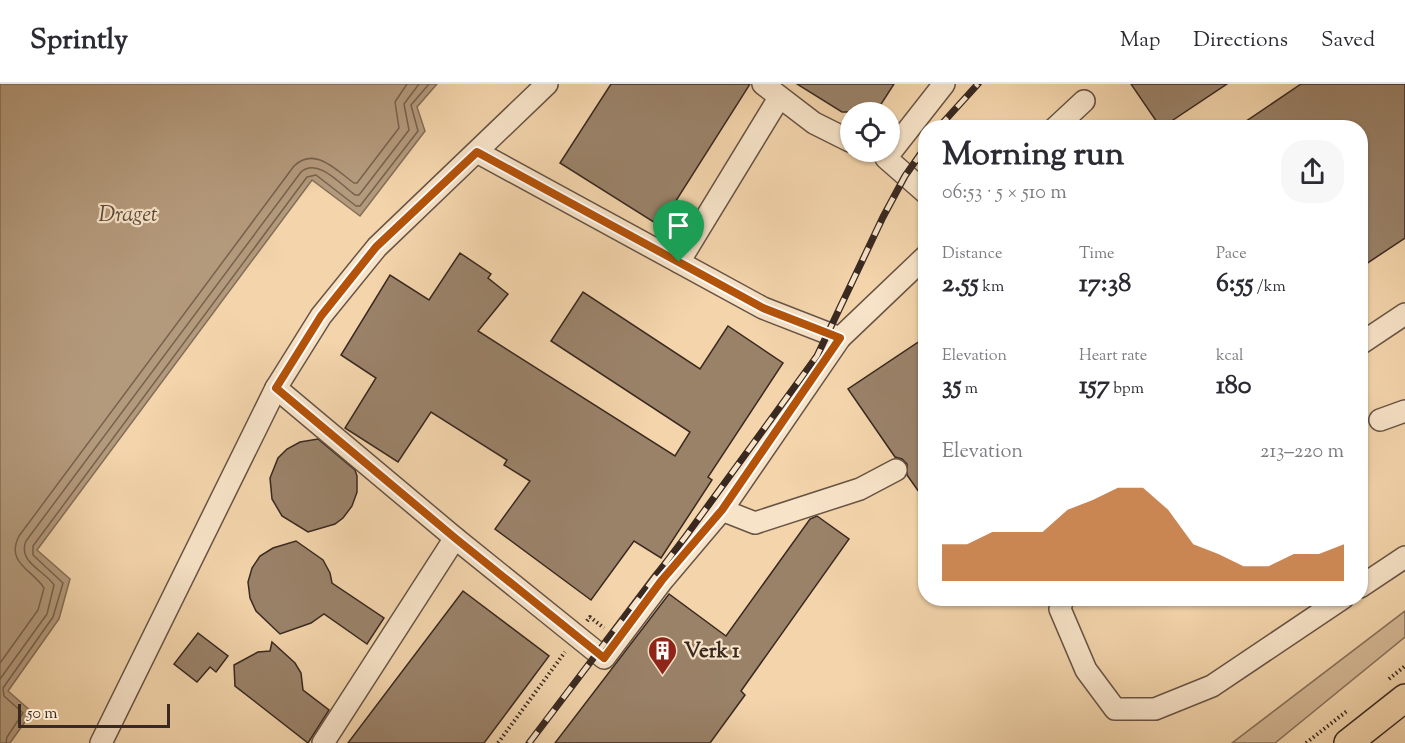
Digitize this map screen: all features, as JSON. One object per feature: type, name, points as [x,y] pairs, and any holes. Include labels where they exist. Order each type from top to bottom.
[{"type":"main road","points":[[1348,743],[1405,698]]},
{"type":"lane","points":[[101,743],[276,388],[321,316],[376,247],[547,84]]},
{"type":"lane","points":[[900,132],[944,84]]},
{"type":"lane","points":[[679,262],[771,91],[814,123],[840,136]]},
{"type":"lane","points":[[1064,120],[1084,101]]},
{"type":"lane","points":[[477,152],[763,308],[840,338]]},
{"type":"lane","points":[[888,162],[918,187]]},
{"type":"lane","points":[[276,388],[455,538],[604,658],[662,580],[722,510],[840,338],[918,264]]},
{"type":"lane","points":[[1368,339],[1405,314]]},
{"type":"lane","points":[[1380,420],[1405,411]]},
{"type":"lane","points":[[722,510],[754,523],[860,489],[896,470]]},
{"type":"lane","points":[[323,743],[455,538]]},
{"type":"lane","points":[[1368,582],[1405,557]]},
{"type":"lane","points":[[1061,606],[1060,609],[1086,670],[1115,709],[1155,709],[1212,686],[1331,606]]},
{"type":"shaded area","points":[[1405,611],[1405,637],[1275,743],[1232,743]]},
{"type":"water","name":"Draget","points":[[0,84],[437,84],[417,107],[425,131],[360,216],[312,180],[37,550],[70,579],[59,619],[8,691],[32,712],[10,743],[0,743]]},
{"type":"building","points":[[611,84],[750,84],[660,226],[560,163]]},
{"type":"building","points":[[797,84],[894,84],[882,102],[840,102],[840,111]]},
{"type":"building","points":[[1131,84],[1227,84],[1173,120],[1156,120]]},
{"type":"building","points":[[1301,84],[1405,84],[1405,238],[1368,263],[1368,120],[1248,120]]},
{"type":"building","points":[[460,253],[491,274],[488,278],[508,294],[478,331],[675,456],[690,432],[551,341],[583,292],[700,369],[728,326],[783,363],[708,477],[712,480],[661,558],[634,541],[591,600],[495,529],[530,481],[504,465],[507,460],[431,412],[398,462],[345,428],[376,378],[341,355],[390,275],[429,300]]},
{"type":"building","points":[[918,342],[918,491],[907,475],[907,464],[895,457],[848,389]]},
{"type":"building","points":[[318,439],[355,470],[357,492],[352,506],[343,518],[335,524],[308,532],[282,516],[272,499],[270,478],[278,458],[287,449],[300,442]]},
{"type":"building","name":"Verk 1","points":[[817,516],[849,539],[741,691],[745,695],[710,743],[555,743],[669,594],[726,636],[810,519]]},
{"type":"building","points":[[296,541],[323,560],[332,583],[384,618],[367,644],[324,614],[311,623],[280,634],[256,611],[250,598],[248,582],[252,568],[260,556],[273,548]]},
{"type":"building","points":[[463,591],[549,656],[484,743],[348,743]]},
{"type":"building","points":[[198,633],[228,656],[216,672],[210,667],[197,682],[174,664]]},
{"type":"building","points":[[272,642],[295,663],[301,673],[303,690],[329,710],[308,743],[235,686],[234,665],[258,652],[270,651]]},
{"type":"railway","points":[[945,120],[978,84]]},
{"type":"railway","points":[[529,743],[686,536],[817,356],[883,217],[905,176],[918,157]]},
{"type":"place","name":"Verk 1","points":[[663,676]]},
{"type":"route","points":[[477,152],[679,262],[763,308],[840,338],[722,510],[662,580],[604,658],[455,538],[276,388],[321,316],[376,247],[477,152]]}]
